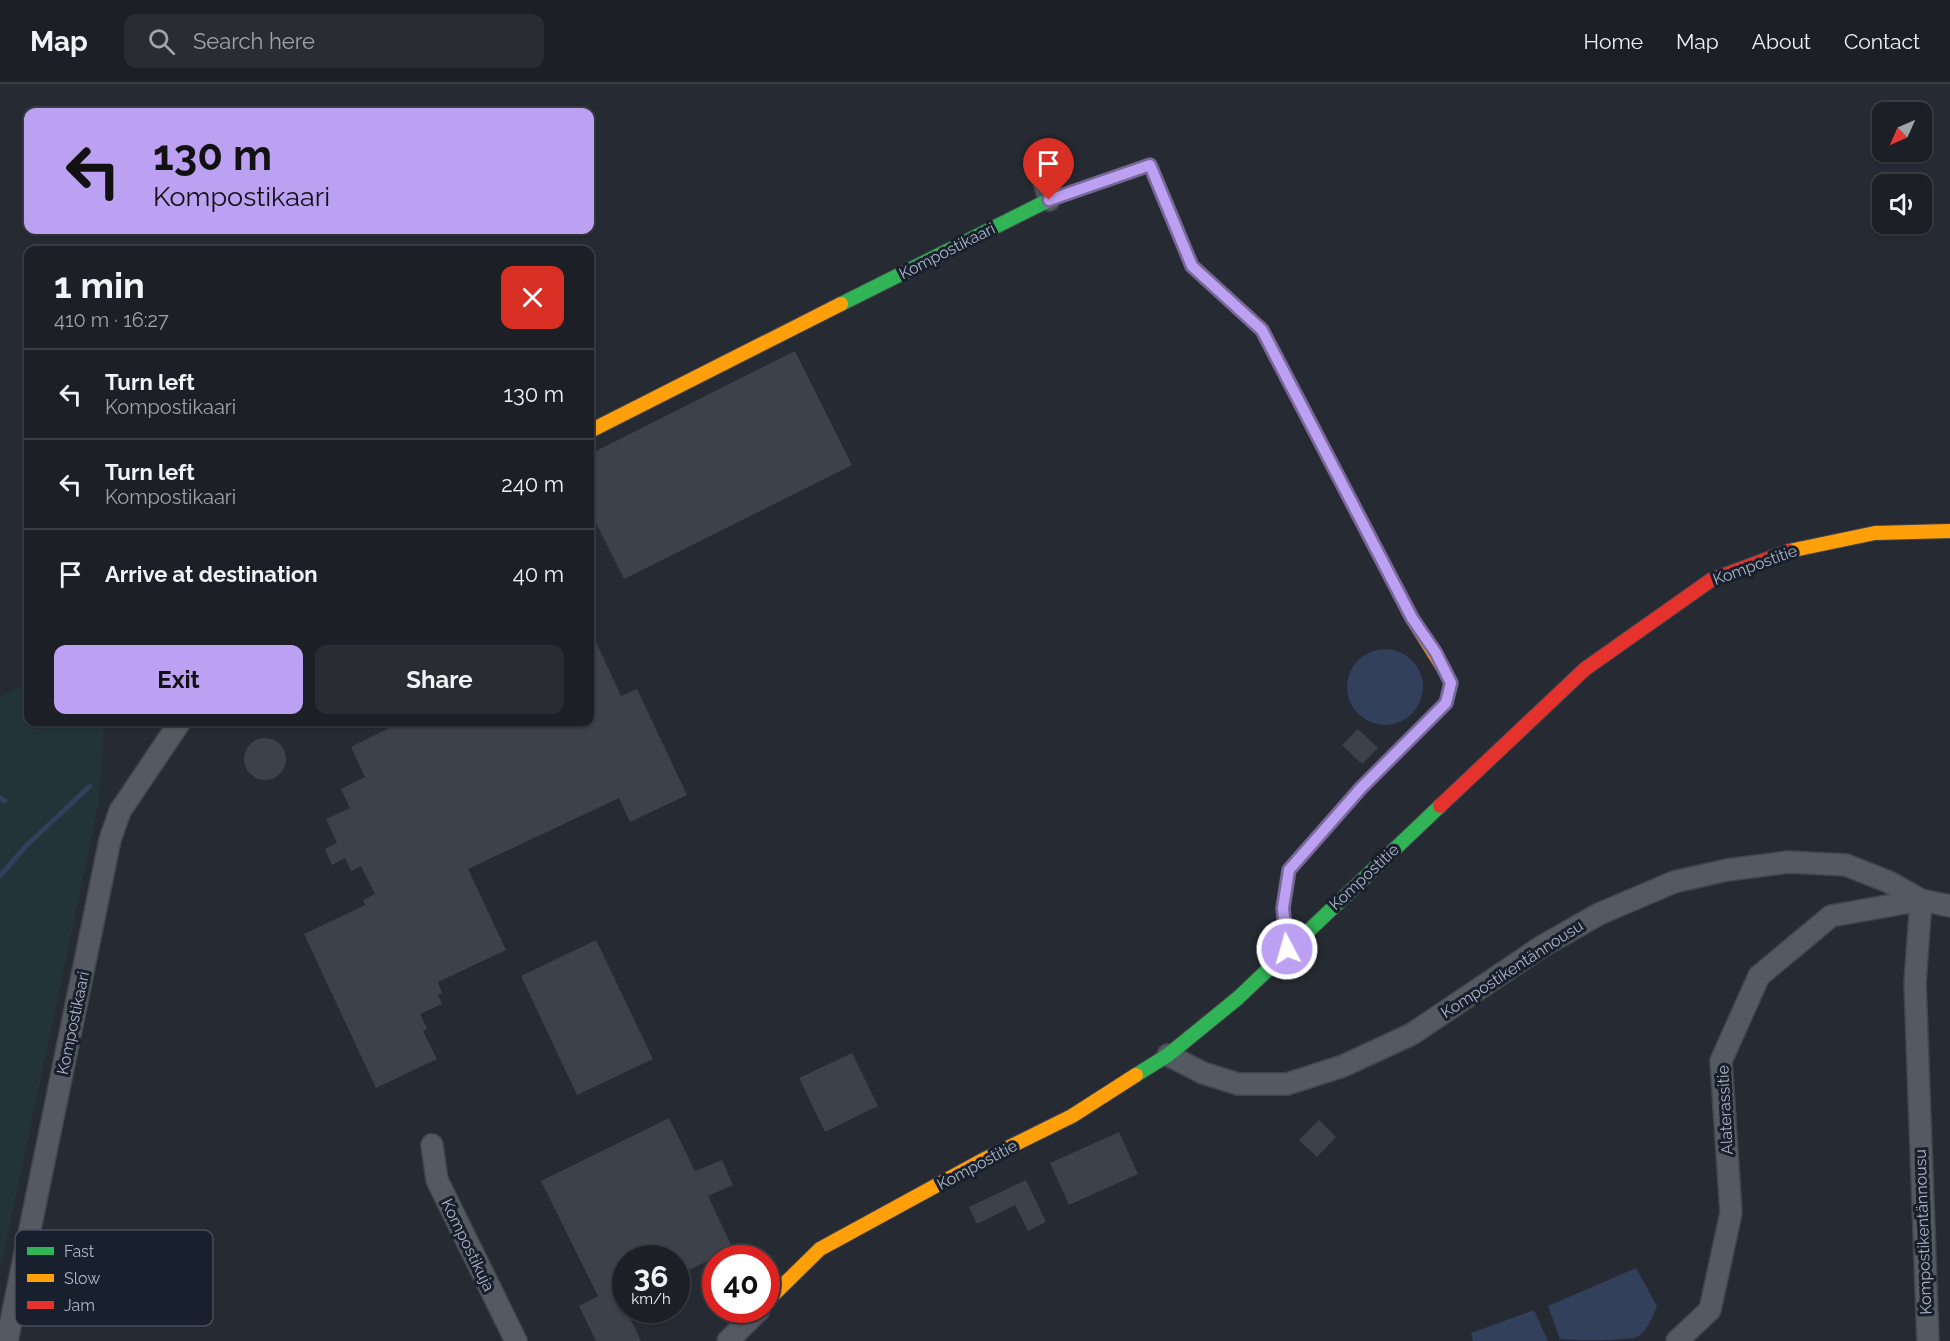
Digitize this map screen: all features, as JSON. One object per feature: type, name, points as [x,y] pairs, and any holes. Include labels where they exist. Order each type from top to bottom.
[{"type":"street","points":[[1038,159],[1049,200]]},
{"type":"street","name":"Kompostikaari","points":[[594,429],[1049,200],[1150,165],[1192,266],[1262,330],[1412,618],[1436,653],[1451,683],[1446,703],[1361,788],[1289,870],[1283,908],[1287,949]]},
{"type":"street","name":"Kompostitie","points":[[780,1288],[820,1249],[1072,1116],[1168,1055],[1238,998],[1287,949],[1585,669],[1711,580],[1783,552],[1875,533],[1950,531]]},
{"type":"street","name":"Kompostikaari","points":[[30,1230],[111,840],[120,811],[177,726]]},
{"type":"street","name":"Kompostikentännousu","points":[[1168,1055],[1203,1073],[1238,1084],[1287,1084],[1342,1066],[1412,1034],[1541,947],[1599,914],[1674,882],[1727,870],[1788,862],[1846,865],[1889,882],[1921,900],[1915,983],[1928,1341]]},
{"type":"street","name":"Alaterassitie","points":[[1677,1341],[1710,1310],[1731,1213],[1721,1061],[1759,976],[1831,916],[1921,900],[1950,906]]},
{"type":"street","name":"Kompostikuja","points":[[432,1145],[437,1180],[516,1341]]},
{"type":"street","name":"Kompostikaari","points":[[7,1341],[15,1302]]},
{"type":"street","points":[[728,1341],[746,1323]]},
{"type":"shaded area","points":[[24,684],[24,726],[104,726],[99,802],[0,1271],[0,697]]},
{"type":"water","points":[[1385,649],[1400,652],[1412,660],[1420,672],[1423,687],[1420,702],[1412,714],[1400,722],[1385,725],[1370,722],[1358,714],[1350,702],[1347,687],[1350,672],[1358,660],[1370,652]]},
{"type":"water","points":[[1636,1268],[1657,1306],[1641,1335],[1611,1340],[1560,1339],[1548,1306]]},
{"type":"water","points":[[1534,1310],[1548,1341],[1473,1341],[1471,1333]]},
{"type":"building","points":[[795,351],[852,465],[624,579],[594,519],[594,452]]},
{"type":"building","points":[[594,638],[621,696],[637,689],[687,795],[630,822],[619,798],[468,869],[506,950],[438,982],[442,993],[438,995],[442,1004],[420,1014],[427,1029],[423,1031],[437,1059],[376,1088],[304,934],[365,905],[363,900],[375,894],[361,866],[351,871],[345,858],[332,865],[325,849],[337,843],[326,819],[350,808],[341,789],[365,777],[351,747],[389,728],[388,726],[594,726]]},
{"type":"building","points":[[1358,729],[1378,748],[1362,764],[1342,745]]},
{"type":"building","points":[[265,738],[280,744],[286,759],[280,774],[265,780],[250,774],[244,759],[250,744]]},
{"type":"building","points":[[596,940],[653,1059],[577,1095],[521,976]]},
{"type":"building","points":[[852,1053],[878,1106],[825,1132],[799,1078]]},
{"type":"building","points":[[669,1118],[695,1171],[722,1160],[733,1185],[708,1196],[731,1245],[702,1245],[702,1264],[690,1269],[690,1245],[612,1245],[612,1323],[632,1323],[641,1341],[596,1341],[579,1306],[598,1296],[541,1181]]},
{"type":"building","points":[[1319,1120],[1336,1137],[1317,1157],[1299,1140]]},
{"type":"building","points":[[1119,1132],[1138,1174],[1069,1205],[1050,1163]]},
{"type":"building","points":[[1026,1180],[1046,1222],[1028,1231],[1015,1205],[977,1224],[969,1207]]},
{"type":"waterway","points":[[0,876],[26,846],[90,786]]},
{"type":"waterway","points":[[0,798],[5,801]]},
{"type":"traffic: fast","points":[[841,304],[1049,200],[1150,165],[1192,266],[1238,308]]},
{"type":"traffic: fast","points":[[1287,949],[1283,908],[1289,870],[1361,788],[1446,703],[1451,683],[1444,669]]},
{"type":"traffic: fast","points":[[1136,1075],[1168,1055],[1238,998],[1440,806]]},
{"type":"traffic: slow","points":[[594,429],[841,304]]},
{"type":"traffic: slow","points":[[1238,308],[1262,330],[1412,618],[1444,669]]},
{"type":"traffic: slow","points":[[1789,551],[1875,533],[1950,531]]},
{"type":"traffic: slow","points":[[780,1288],[820,1249],[983,1160],[1072,1116],[1136,1075]]},
{"type":"traffic: jam","points":[[1440,806],[1585,669],[1711,580],[1789,551]]},
{"type":"route","points":[[1049,200],[1150,165],[1192,266],[1262,330],[1412,618],[1436,653],[1451,683],[1446,703],[1361,788],[1289,870],[1283,908],[1287,949]]}]
